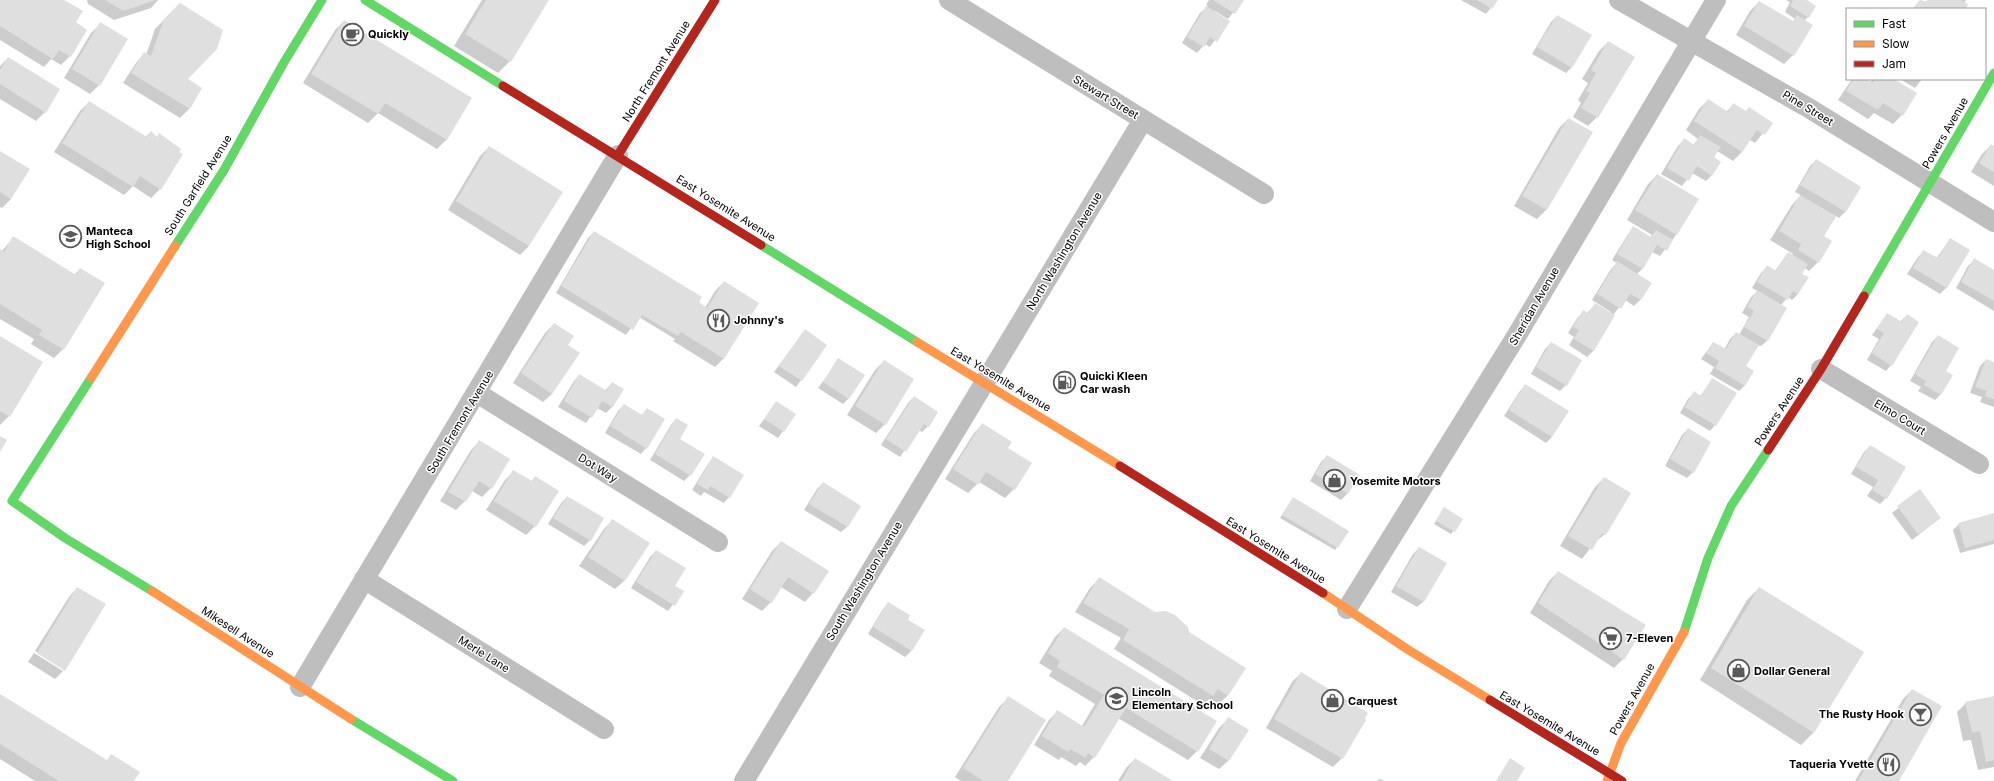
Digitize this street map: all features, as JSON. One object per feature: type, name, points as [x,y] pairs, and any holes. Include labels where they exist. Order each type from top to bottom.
[{"type":"street","name":"South Garfield Avenue","points":[[12,501],[224,170],[283,64],[322,0]]},
{"type":"street","name":"East Yosemite Avenue","points":[[365,0],[870,314],[985,382],[1347,609],[1608,777],[1622,781]]},
{"type":"street","name":"North Fremont Avenue","points":[[618,156],[715,0]]},
{"type":"street","name":"Stewart Street","points":[[949,0],[1264,194]]},
{"type":"street","name":"Pine Street","points":[[1619,0],[1807,107],[1994,222]]},
{"type":"street","name":"Sheridan Avenue","points":[[1347,609],[1513,341],[1690,41],[1716,0]]},
{"type":"street","name":"Powers Avenue","points":[[1608,777],[1621,743],[1638,710],[1686,628],[1708,558],[1731,506],[1821,369],[1994,73]]},
{"type":"street","name":"North Washington Avenue","points":[[985,382],[1143,120]]},
{"type":"street","name":"South Fremont Avenue","points":[[300,687],[618,156]]},
{"type":"street","name":"Elmo Court","points":[[1821,369],[1979,464]]},
{"type":"street","name":"South Washington Avenue","points":[[744,781],[985,382]]},
{"type":"street","name":"Dot Way","points":[[477,393],[718,542]]},
{"type":"street","name":"Mikesell Avenue","points":[[12,501],[65,538],[192,616],[300,687],[453,781]]},
{"type":"street","name":"Merle Lane","points":[[364,579],[604,729]]},
{"type":"building","points":[[0,0],[64,0],[83,11],[76,22],[87,30],[71,57],[59,50],[53,59],[0,26]]},
{"type":"building","points":[[105,0],[156,0],[123,11]]},
{"type":"building","points":[[486,0],[549,0],[511,62],[465,34]]},
{"type":"building","points":[[1213,0],[1244,0],[1235,14]]},
{"type":"building","points":[[1477,0],[1498,0],[1492,9]]},
{"type":"building","points":[[1793,0],[1807,0],[1816,6],[1809,18],[1790,6]]},
{"type":"building","points":[[1920,0],[1927,2],[1928,0],[1961,0],[1968,4],[1966,8],[1915,8]]},
{"type":"building","points":[[1759,1],[1793,21],[1797,15],[1813,25],[1794,56],[1744,26]]},
{"type":"building","points":[[180,3],[223,30],[217,49],[188,79],[202,88],[190,109],[131,73],[144,52],[151,56],[164,19]]},
{"type":"building","points":[[1206,6],[1230,21],[1217,42],[1210,37],[1204,47],[1187,37]]},
{"type":"building","points":[[1557,15],[1592,35],[1572,68],[1537,47]]},
{"type":"building","points":[[344,20],[472,98],[447,140],[385,103],[378,114],[311,74]]},
{"type":"building","points":[[100,22],[128,39],[100,86],[72,69]]},
{"type":"building","points":[[1608,41],[1635,57],[1598,118],[1581,108],[1590,93],[1586,91],[1596,73],[1591,70]]},
{"type":"building","points":[[8,57],[60,89],[46,113],[0,84],[0,70]]},
{"type":"building","points":[[1852,80],[1868,80],[1873,83],[1874,80],[1896,80],[1917,93],[1903,116],[1883,103],[1878,110],[1846,91]]},
{"type":"building","points":[[1708,99],[1728,112],[1733,103],[1746,111],[1749,107],[1773,123],[1765,135],[1757,130],[1742,152],[1694,121]]},
{"type":"building","points":[[89,101],[147,137],[151,131],[157,137],[159,133],[181,149],[179,152],[183,154],[161,190],[140,176],[133,187],[62,143]]},
{"type":"building","points":[[1568,118],[1593,132],[1547,210],[1522,196]]},
{"type":"building","points":[[1700,135],[1721,147],[1714,157],[1721,162],[1712,176],[1697,166],[1689,181],[1667,168],[1684,138],[1694,145]]},
{"type":"building","points":[[1991,144],[1994,146],[1994,172],[1979,163]]},
{"type":"building","points":[[489,146],[563,192],[529,246],[456,201]]},
{"type":"building","points":[[0,151],[30,169],[11,199],[0,192]]},
{"type":"building","points":[[1816,159],[1861,187],[1846,212],[1800,185]]},
{"type":"building","points":[[1657,174],[1699,199],[1677,235],[1635,210]]},
{"type":"building","points":[[1800,195],[1836,216],[1824,236],[1832,241],[1819,263],[1798,250],[1801,244],[1779,231]]},
{"type":"building","points":[[1633,226],[1651,237],[1656,230],[1673,240],[1667,251],[1657,245],[1643,269],[1617,254]]},
{"type":"building","points":[[594,231],[702,297],[699,302],[707,308],[724,281],[759,303],[724,359],[681,332],[678,336],[642,315],[633,330],[561,286]]},
{"type":"building","points":[[13,236],[76,275],[80,268],[105,283],[64,350],[39,335],[42,330],[0,304],[0,249],[4,252]]},
{"type":"building","points":[[1950,238],[1970,250],[1947,288],[1913,268],[1923,250],[1938,258]]},
{"type":"building","points":[[1788,252],[1808,264],[1802,274],[1809,277],[1798,294],[1793,291],[1788,300],[1757,282],[1767,265],[1776,271]]},
{"type":"building","points":[[1974,258],[1994,270],[1994,301],[1961,282]]},
{"type":"building","points":[[1617,261],[1652,283],[1641,300],[1630,294],[1621,309],[1597,294]]},
{"type":"building","points":[[1757,290],[1787,308],[1768,341],[1744,327],[1754,311],[1747,307]]},
{"type":"building","points":[[1595,303],[1615,315],[1594,351],[1574,339],[1579,330],[1573,327],[1583,310],[1589,313]]},
{"type":"building","points":[[1887,313],[1902,322],[1907,314],[1919,322],[1892,366],[1872,353],[1884,333],[1877,329]]},
{"type":"building","points":[[554,323],[574,336],[568,345],[580,353],[552,394],[521,373]]},
{"type":"building","points":[[805,329],[827,345],[802,381],[779,366]]},
{"type":"building","points":[[1736,332],[1759,345],[1746,366],[1754,371],[1745,386],[1715,368],[1719,361],[1706,353],[1713,342],[1726,349]]},
{"type":"building","points":[[1938,335],[1959,348],[1946,371],[1953,375],[1941,395],[1924,385],[1926,381],[1915,374]]},
{"type":"building","points":[[0,336],[43,362],[10,417],[0,411]]},
{"type":"building","points":[[1551,342],[1582,360],[1567,386],[1536,367]]},
{"type":"building","points":[[838,358],[865,375],[849,399],[823,382]]},
{"type":"building","points":[[1986,359],[1994,362],[1994,399],[1985,396],[1987,391],[1975,387]]},
{"type":"building","points":[[884,360],[914,379],[886,425],[855,406]]},
{"type":"building","points":[[579,374],[607,391],[612,382],[624,389],[613,407],[602,401],[592,418],[564,401]]},
{"type":"building","points":[[1712,378],[1737,393],[1716,426],[1685,407],[1694,391],[1701,396]]},
{"type":"building","points":[[1525,384],[1569,411],[1552,437],[1509,410]]},
{"type":"building","points":[[914,396],[938,412],[929,427],[924,424],[906,452],[886,439]]},
{"type":"building","points":[[776,401],[796,414],[784,432],[764,419]]},
{"type":"building","points":[[624,404],[642,415],[647,408],[665,419],[647,449],[610,426]]},
{"type":"building","points":[[676,418],[688,425],[680,439],[705,454],[691,476],[655,454]]},
{"type":"building","points":[[982,423],[1012,442],[1008,448],[1032,463],[1015,490],[986,472],[978,485],[953,469]]},
{"type":"building","points":[[1688,428],[1711,442],[1694,473],[1670,459]]},
{"type":"building","points":[[0,436],[7,440],[0,452]]},
{"type":"building","points":[[479,440],[510,459],[492,489],[479,481],[466,502],[448,492]]},
{"type":"building","points":[[1870,445],[1906,467],[1887,499],[1872,490],[1878,480],[1856,467]]},
{"type":"building","points":[[1327,455],[1360,475],[1348,494],[1315,474]]},
{"type":"building","points":[[713,456],[744,475],[730,498],[710,486],[708,490],[697,484]]},
{"type":"building","points":[[513,470],[532,481],[535,476],[559,491],[536,527],[494,501]]},
{"type":"building","points":[[1604,477],[1631,493],[1606,535],[1602,533],[1592,550],[1568,536]]},
{"type":"building","points":[[823,482],[861,506],[848,527],[809,504]]},
{"type":"building","points":[[1920,489],[1941,518],[1918,534],[1897,506]]},
{"type":"building","points":[[567,496],[604,518],[591,541],[553,518]]},
{"type":"building","points":[[1293,497],[1349,531],[1338,548],[1282,515]]},
{"type":"building","points":[[1444,507],[1463,519],[1455,532],[1436,521]]},
{"type":"building","points":[[1994,513],[1994,540],[1965,548],[1958,523]]},
{"type":"building","points":[[612,519],[650,543],[625,581],[588,557]]},
{"type":"building","points":[[781,541],[829,571],[814,594],[788,577],[772,603],[750,589]]},
{"type":"building","points":[[1419,547],[1447,563],[1424,602],[1396,586]]},
{"type":"building","points":[[656,550],[686,568],[675,586],[684,591],[675,606],[636,582]]},
{"type":"building","points":[[1558,571],[1646,625],[1624,660],[1538,603]]},
{"type":"building","points":[[1099,577],[1155,612],[1166,611],[1175,615],[1188,627],[1189,632],[1246,668],[1228,696],[1218,689],[1213,696],[1123,640],[1129,629],[1083,603]]},
{"type":"building","points":[[77,587],[106,604],[65,671],[37,653]]},
{"type":"building","points":[[1759,587],[1864,652],[1814,733],[1711,668]]},
{"type":"building","points":[[888,602],[910,615],[908,620],[925,630],[912,651],[873,627]]},
{"type":"building","points":[[1064,627],[1217,721],[1198,752],[1126,708],[1095,758],[1088,753],[1086,758],[1070,749],[1068,752],[1042,736],[1057,710],[1084,727],[1104,695],[1057,667],[1060,661],[1048,653]]},
{"type":"building","points":[[1301,672],[1368,713],[1365,718],[1366,720],[1343,759],[1274,719]]},
{"type":"building","points":[[1912,689],[1942,706],[1899,781],[1858,781]]},
{"type":"building","points":[[0,694],[107,760],[111,754],[140,772],[134,781],[59,781],[0,744]]},
{"type":"building","points":[[1008,696],[1046,720],[1008,781],[984,781],[963,768]]},
{"type":"building","points":[[1994,696],[1994,760],[1986,762],[1980,731],[1972,733],[1965,702]]},
{"type":"building","points":[[1228,717],[1249,730],[1229,761],[1209,749]]},
{"type":"building","points":[[1135,758],[1173,781],[1121,781]]},
{"type":"building","points":[[1510,758],[1525,768],[1517,781],[1496,781]]},
{"type":"traffic: fast","points":[[175,246],[224,170],[283,64],[322,0]]},
{"type":"traffic: fast","points":[[365,0],[503,86]]},
{"type":"traffic: fast","points":[[1864,296],[1994,73]]},
{"type":"traffic: fast","points":[[761,245],[917,342]]},
{"type":"traffic: fast","points":[[91,378],[12,501],[65,538],[152,591]]},
{"type":"traffic: fast","points":[[1684,632],[1708,558],[1731,506],[1768,450]]},
{"type":"traffic: fast","points":[[351,719],[453,781]]},
{"type":"traffic: slow","points":[[91,378],[175,246]]},
{"type":"traffic: slow","points":[[917,342],[1120,466]]},
{"type":"traffic: slow","points":[[152,591],[351,719]]},
{"type":"traffic: slow","points":[[1323,593],[1407,649],[1490,700]]},
{"type":"traffic: slow","points":[[1607,781],[1621,743],[1684,632]]},
{"type":"traffic: jam","points":[[618,155],[715,0]]},
{"type":"traffic: jam","points":[[503,86],[761,245]]},
{"type":"traffic: jam","points":[[1768,450],[1821,369],[1864,296]]},
{"type":"traffic: jam","points":[[1120,466],[1323,593]]},
{"type":"traffic: jam","points":[[1490,700],[1622,781]]},
{"type":"place","name":"Quickly","points":[[352,34]]},
{"type":"place","name":"Manteca High School","points":[[71,237]]},
{"type":"place","name":"Johnny's","points":[[719,320]]},
{"type":"place","name":"Quicki Kleen Car wash","points":[[1065,382]]},
{"type":"place","name":"Yosemite Motors","points":[[1335,481]]},
{"type":"place","name":"7-Eleven","points":[[1611,638]]},
{"type":"place","name":"Dollar General","points":[[1738,671]]},
{"type":"place","name":"Lincoln Elementary School","points":[[1116,698]]},
{"type":"place","name":"Carquest","points":[[1333,701]]},
{"type":"place","name":"The Rusty Hook","points":[[1920,714]]},
{"type":"place","name":"Taqueria Yvette","points":[[1889,764]]}]
